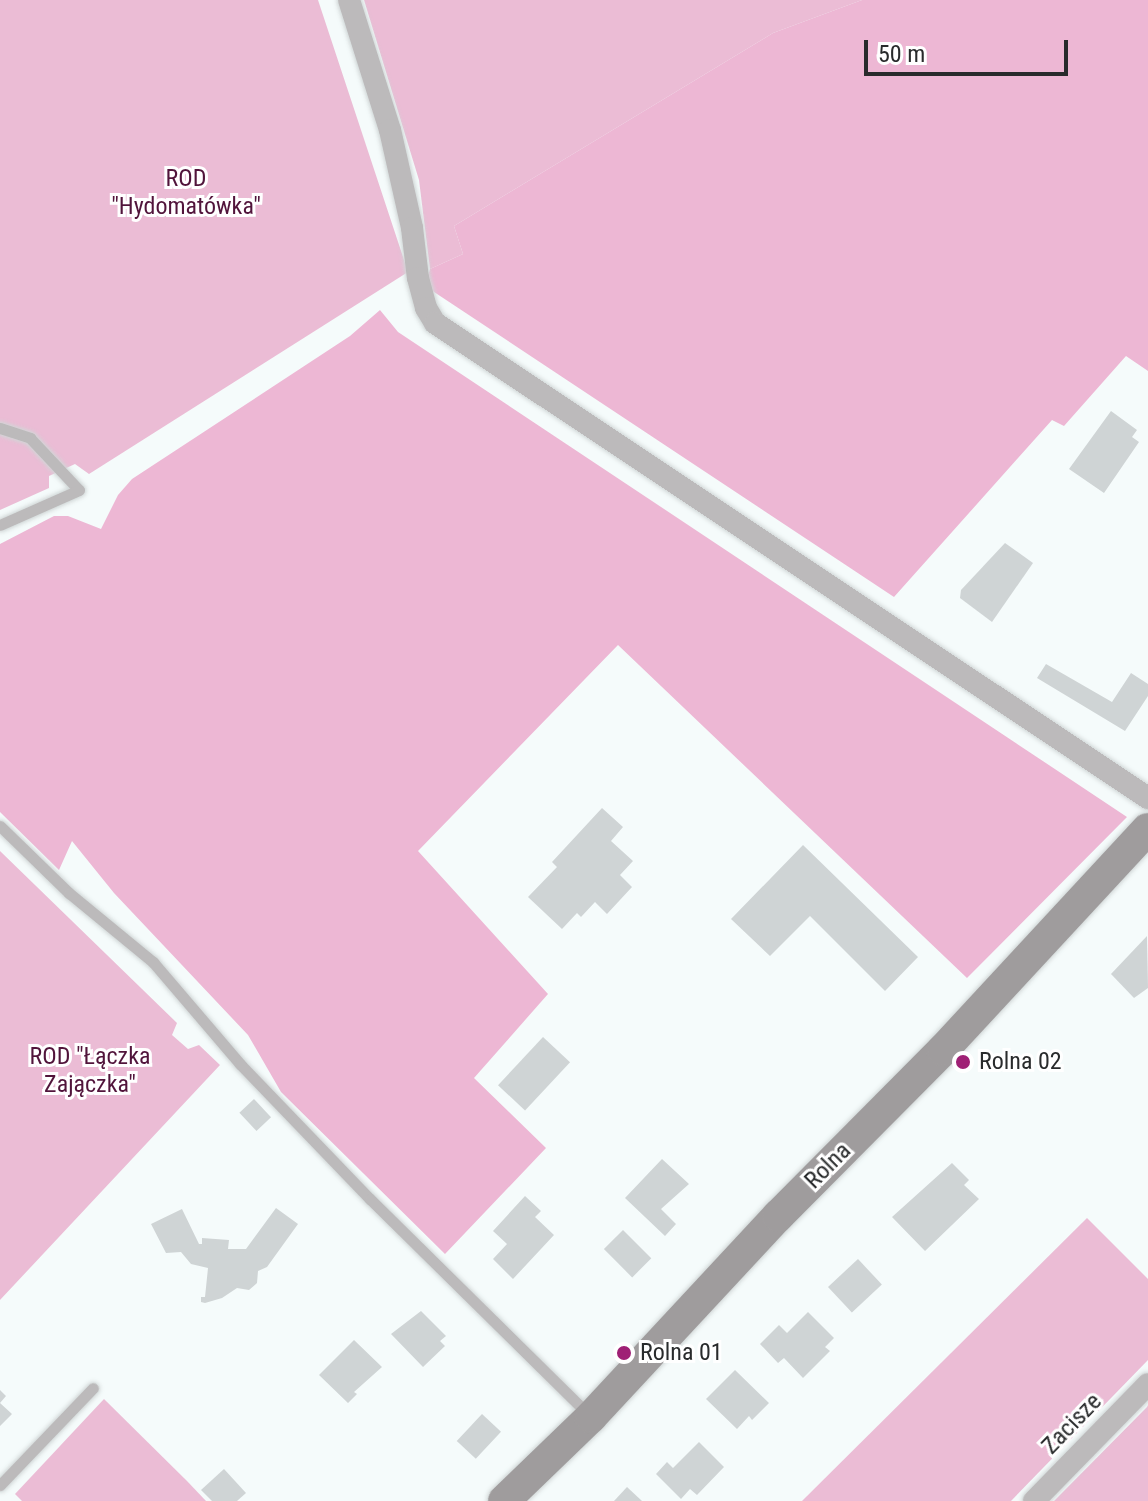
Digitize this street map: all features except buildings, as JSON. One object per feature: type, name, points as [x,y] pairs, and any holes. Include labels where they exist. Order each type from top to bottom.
[{"type":"street","points":[[349,0],[390,130],[412,228],[418,278],[426,308],[435,323],[1148,798]]},
{"type":"street","name":"Rolna","points":[[504,1501],[591,1417],[778,1216],[943,1050],[1148,829]]},
{"type":"street","name":"Zacisze","points":[[1034,1501],[1148,1384]]},
{"type":"lane","points":[[0,428],[30,438],[79,490],[0,525]]},
{"type":"lane","points":[[0,826],[69,893],[153,962],[240,1064],[337,1165],[591,1417]]},
{"type":"lane","points":[[0,1485],[93,1388]]},
{"type":"green space","name":"ROD \"Hydomatówka\"","points":[[0,0],[318,0],[408,272],[89,474],[75,464],[49,476],[49,488],[0,510]]},
{"type":"green space","points":[[364,0],[862,0],[773,33],[454,226],[463,254],[430,269],[419,180]]},
{"type":"green space","name":"ROD \"Łączka Zajączka\"","points":[[0,851],[177,1023],[172,1035],[188,1049],[199,1045],[220,1065],[0,1300]]},
{"type":"green space","points":[[1087,1218],[1148,1279],[1148,1360],[1011,1501],[802,1501]]},
{"type":"green space","points":[[104,1399],[206,1501],[22,1501],[15,1494]]},
{"type":"green space","points":[[1147,1407],[1148,1501],[1054,1501]]},
{"type":"shaded area","points":[[862,0],[1148,0],[1148,371],[1126,356],[1064,426],[1052,420],[894,597],[425,286],[430,269],[463,254],[454,226],[773,33]]},
{"type":"shaded area","points":[[380,310],[398,332],[1127,817],[967,978],[618,645],[418,851],[548,994],[474,1078],[546,1148],[445,1254],[281,1092],[248,1035],[114,893],[72,841],[59,870],[0,812],[0,544],[54,516],[68,516],[101,529],[118,495],[132,479],[350,336]]},
{"type":"place","name":"Rolna 02","points":[[963,1062]]},
{"type":"place","name":"Rolna 01","points":[[624,1353]]}]
